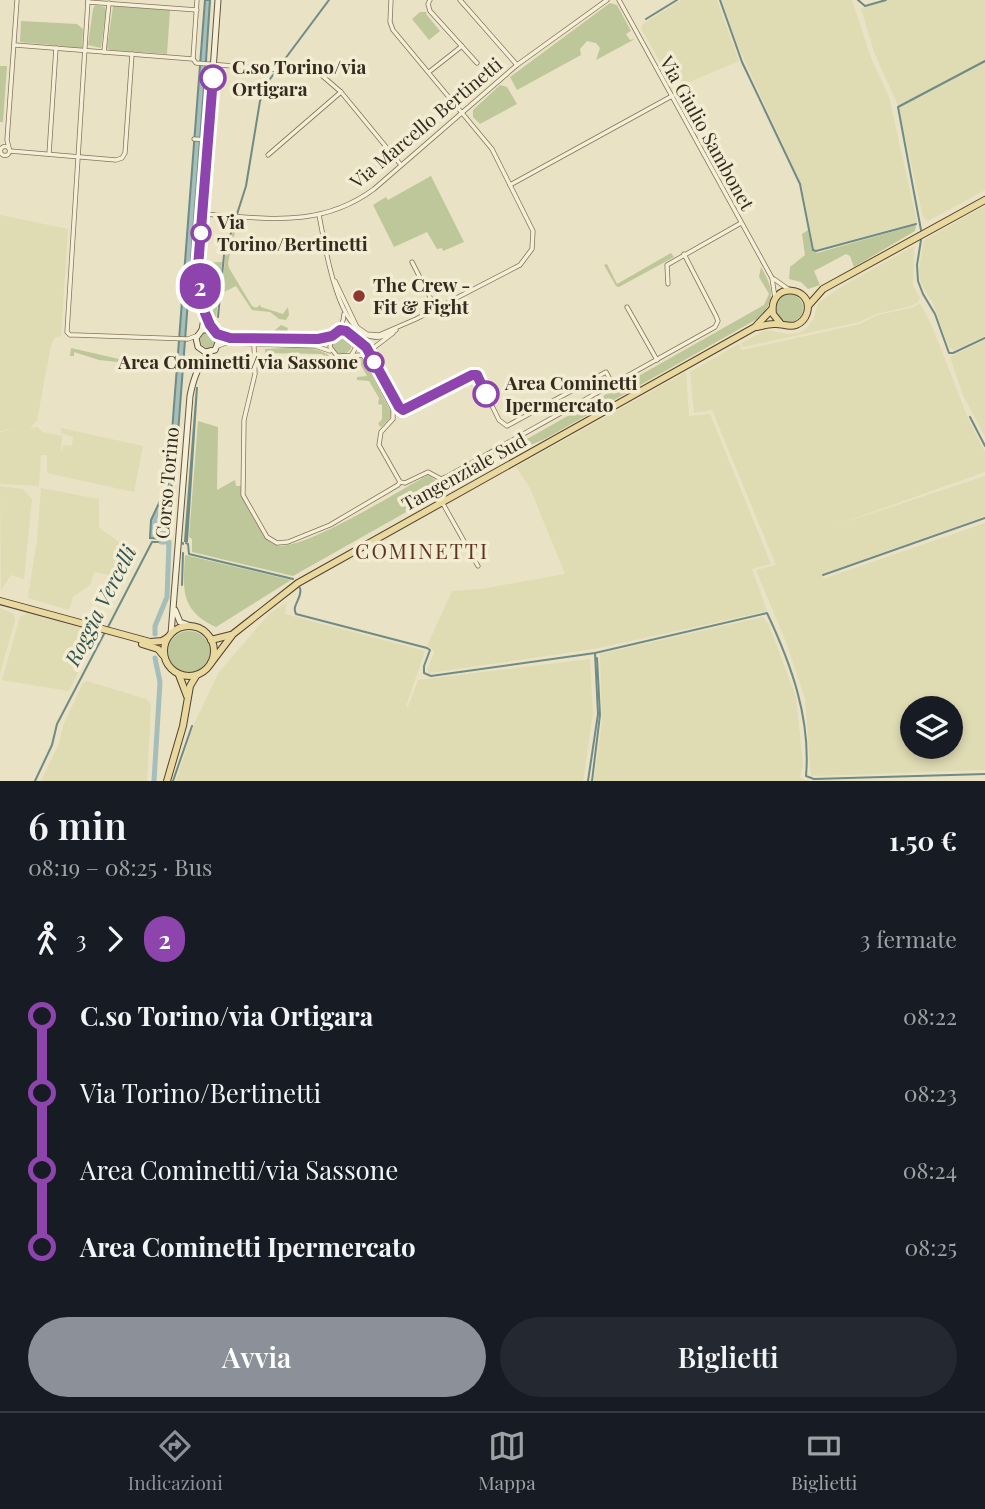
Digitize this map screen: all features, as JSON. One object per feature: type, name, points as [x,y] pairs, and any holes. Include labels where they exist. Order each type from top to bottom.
[{"type":"main road","name":"Corso Torino","points":[[169,636],[174,605],[190,396],[193,379],[200,366],[218,346],[219,340],[205,313],[198,267],[205,140],[218,0]]},
{"type":"main road","points":[[823,289],[784,291],[775,298],[772,309],[775,318],[781,324],[790,326],[802,322],[807,315],[808,306],[823,289],[985,200]]},
{"type":"main road","points":[[796,292],[808,306]]},
{"type":"main road","name":"Tangenziale Sud","points":[[211,640],[233,634],[303,580],[755,327],[772,309]]},
{"type":"main road","name":"Corso Torino","points":[[200,366],[198,347],[205,313]]},
{"type":"main road","name":"Tangenziale Sud","points":[[755,327],[781,324]]},
{"type":"main road","points":[[200,332],[215,332]]},
{"type":"main road","points":[[198,347],[211,352]]},
{"type":"main road","points":[[0,601],[101,629],[158,649],[169,668],[179,675],[191,677],[211,663],[214,651],[211,640],[203,630],[180,622],[174,605]]},
{"type":"main road","points":[[111,633],[157,642],[180,628],[191,626]]},
{"type":"main road","name":"Tangenziale Sud","points":[[211,663],[233,634]]},
{"type":"main road","points":[[164,657],[163,651],[169,636]]},
{"type":"main road","points":[[167,781],[183,726],[190,686],[197,674]]},
{"type":"main road","points":[[179,675],[188,698]]},
{"type":"street","points":[[17,0],[7,140],[4,150],[116,160],[122,158],[125,153],[132,54]]},
{"type":"street","points":[[193,59],[197,0]]},
{"type":"street","points":[[335,281],[357,327],[367,334],[379,336],[520,265],[532,249],[533,231],[492,149],[393,30],[390,22],[391,0]]},
{"type":"street","points":[[430,0],[430,11],[477,64]]},
{"type":"street","points":[[460,0],[517,65]]},
{"type":"street","name":"Via Marcello Bertinetti","points":[[203,214],[286,219],[319,215],[364,197],[517,65],[607,0]]},
{"type":"street","name":"Via Giulio Sambonet","points":[[619,0],[772,278],[775,298]]},
{"type":"street","points":[[197,10],[88,1],[68,334],[179,338],[189,339],[198,347]]},
{"type":"street","points":[[104,52],[109,4]]},
{"type":"street","points":[[15,45],[193,59],[196,63],[319,73],[341,92],[401,165]]},
{"type":"street","points":[[429,72],[461,46]]},
{"type":"street","points":[[49,155],[56,48]]},
{"type":"street","points":[[268,155],[341,92]]},
{"type":"street","points":[[510,185],[672,96]]},
{"type":"street","points":[[194,139],[205,140]]},
{"type":"street","points":[[319,215],[335,281],[351,322],[360,334],[367,337],[393,332]]},
{"type":"street","points":[[668,284],[667,265],[741,223]]},
{"type":"street","points":[[254,345],[255,374],[245,414],[242,452],[243,495],[267,537],[277,543],[288,542],[319,529],[387,492],[400,482],[405,483],[428,472],[436,478],[448,476],[715,327],[718,321],[684,254]]},
{"type":"street","points":[[412,262],[436,309]]},
{"type":"street","points":[[772,278],[784,288],[796,292]]},
{"type":"street","points":[[627,307],[657,360]]},
{"type":"street","points":[[332,352],[329,344],[345,317],[344,308]]},
{"type":"street","points":[[371,355],[372,349],[399,327]]},
{"type":"street","points":[[337,331],[346,331],[366,347],[403,410],[465,378],[477,375],[499,420],[507,426],[606,372],[611,381],[615,382]]},
{"type":"street","points":[[189,339],[200,332]]},
{"type":"street","points":[[215,332],[230,338],[291,340],[332,336]]},
{"type":"street","points":[[352,354],[355,339]]},
{"type":"street","points":[[218,346],[226,343],[315,346],[342,357],[362,355],[393,409],[393,419],[381,432],[379,445],[400,482]]},
{"type":"street","points":[[442,502],[478,566]]},
{"type":"shaded area","points":[[681,0],[717,0],[739,61],[675,88],[641,28],[643,24]]},
{"type":"shaded area","points":[[722,0],[852,0],[871,58],[889,97],[917,222],[814,250],[802,186],[736,42]]},
{"type":"shaded area","points":[[890,0],[985,0],[985,190],[928,221],[923,217],[898,105],[874,52],[861,8]]},
{"type":"shaded area","points":[[985,206],[985,336],[954,350],[949,347],[932,301],[921,284],[919,269],[924,240]]},
{"type":"shaded area","points":[[0,215],[68,229],[61,336],[54,338],[51,345],[37,420],[30,428],[37,427],[43,432],[62,436],[61,453],[64,445],[72,446],[73,437],[61,433],[61,428],[143,446],[134,492],[47,473],[47,455],[41,455],[39,486],[0,484],[0,432],[17,429],[0,431]]},
{"type":"shaded area","points":[[914,246],[913,286],[920,298],[918,302],[876,314],[859,322],[743,347],[741,343],[766,330],[799,333],[807,328],[814,318],[818,303]]},
{"type":"shaded area","points":[[920,303],[932,326],[969,421],[985,452],[985,472],[830,527],[985,476],[985,516],[824,573],[823,579],[985,523],[985,770],[811,776],[805,699],[786,642],[756,570],[776,565],[712,410],[694,413],[690,372],[739,344],[742,350],[860,324],[877,315],[912,308]]},
{"type":"shaded area","points":[[985,340],[985,437],[963,395],[950,357]]},
{"type":"shaded area","points":[[686,372],[689,416],[710,414],[771,564],[752,569],[767,611],[594,649],[429,673],[427,670],[435,651],[427,646],[452,591],[481,589],[565,574],[530,488],[516,467]]},
{"type":"shaded area","points":[[0,486],[23,489],[32,499],[24,579],[11,575],[1,590]]},
{"type":"shaded area","points":[[41,488],[99,499],[99,528],[119,542],[121,560],[114,576],[94,572],[90,585],[73,597],[69,610],[28,598],[37,540]]},
{"type":"shaded area","points":[[287,602],[285,614],[425,651],[406,706],[408,707],[418,680],[590,659],[593,713],[583,781],[176,781],[194,724],[219,672],[270,613]]},
{"type":"shaded area","points":[[0,608],[14,614],[15,620],[0,674]]},
{"type":"shaded area","points":[[27,613],[98,632],[69,691],[2,680],[20,617]]},
{"type":"shaded area","points":[[763,617],[769,625],[796,697],[803,765],[800,777],[807,781],[594,781],[602,722],[600,654]]},
{"type":"shaded area","points":[[87,681],[146,699],[151,705],[147,781],[41,781],[59,744],[63,726],[83,683]]},
{"type":"green space","points":[[610,3],[617,5],[631,31],[626,34],[630,40],[635,39],[596,60],[600,48],[596,43],[587,41],[580,49],[581,55],[517,90],[510,77]]},
{"type":"green space","points":[[95,5],[105,7],[106,11],[101,48],[88,45]]},
{"type":"green space","points":[[113,6],[170,10],[167,54],[107,48]]},
{"type":"green space","points":[[420,12],[427,12],[440,31],[429,40],[412,19]]},
{"type":"green space","points":[[21,21],[77,24],[83,29],[82,48],[20,42]]},
{"type":"green space","points":[[0,66],[7,66],[3,122],[0,122]]},
{"type":"green space","points":[[500,85],[507,87],[517,104],[480,124],[473,117],[473,110]]},
{"type":"green space","points":[[431,176],[464,242],[443,251],[442,248],[437,249],[427,232],[394,247],[373,205],[386,197],[388,200]]},
{"type":"green space","points":[[236,220],[241,223],[239,228],[236,228],[229,268],[252,306],[256,308],[260,305],[259,302],[261,307],[283,314],[288,307],[289,315],[286,320],[279,319],[270,312],[252,310],[236,286],[222,293],[225,257]]},
{"type":"green space","points":[[916,225],[915,231],[854,267],[850,256],[846,254],[814,271],[820,285],[808,289],[801,282],[789,279],[790,267],[805,255],[802,234],[808,230],[812,250],[817,253]]},
{"type":"green space","points":[[671,253],[674,257],[619,287],[604,265],[607,264],[617,284]]},
{"type":"green space","points":[[222,262],[216,318],[207,302],[202,263]]},
{"type":"green space","points":[[761,267],[771,294],[768,306],[757,319],[545,439],[509,454],[293,576],[192,552],[192,539],[189,537],[198,421],[218,427],[217,490],[235,480],[236,486],[241,486],[246,504],[266,538],[276,545],[288,545],[328,530],[428,475],[439,482],[480,461],[483,464],[764,305],[769,294],[759,277]]},
{"type":"green space","points":[[789,294],[799,298],[803,308],[799,318],[789,322],[779,318],[775,308],[779,298]]},
{"type":"green space","points":[[281,325],[288,328],[286,334],[255,335],[260,330],[274,331]]},
{"type":"green space","points":[[208,332],[214,334],[214,346],[208,348],[202,346],[200,340],[202,334]]},
{"type":"green space","points":[[342,334],[349,337],[352,344],[349,351],[342,354],[335,351],[332,344],[335,337]]},
{"type":"green space","points":[[71,348],[119,359],[118,362],[99,360],[74,352],[74,356],[70,356]]},
{"type":"green space","points":[[265,349],[316,350],[325,353],[337,367],[322,354],[265,353]]},
{"type":"green space","points":[[354,357],[365,362],[391,412],[390,418],[381,427],[378,424],[382,419],[382,405],[378,404],[379,398],[369,381],[357,380],[357,377],[367,376],[358,360],[352,360],[349,368],[346,368],[347,361]]},
{"type":"green space","points":[[185,555],[291,580],[216,627],[196,614],[186,598]]},
{"type":"green space","points":[[189,631],[204,637],[210,652],[204,667],[189,673],[174,667],[168,652],[174,637]]},
{"type":"water","points":[[205,0],[210,0],[176,460],[166,539],[150,538],[151,520],[168,484]]},
{"type":"water","points":[[197,387],[187,541],[185,541]]},
{"type":"waterway","name":"Roggia Vercelli","points":[[218,317],[224,255],[246,186],[260,101],[270,79],[329,0]]},
{"type":"waterway","points":[[646,19],[677,0]]},
{"type":"waterway","points":[[720,0],[742,62],[800,184],[813,250],[916,224]]},
{"type":"waterway","points":[[858,0],[865,6],[886,0]]},
{"type":"waterway","points":[[921,230],[898,107],[985,61]]},
{"type":"waterway","points":[[921,240],[917,265],[918,281],[935,314],[949,353],[985,338]]},
{"type":"waterway","points":[[970,417],[985,446]]},
{"type":"waterway","points":[[823,575],[985,518]]},
{"type":"waterway","name":"Roggia Vercelli","points":[[108,627],[152,542],[161,542],[162,538]]},
{"type":"waterway","points":[[155,634],[155,626],[167,597],[169,542],[161,542]]},
{"type":"waterway","points":[[186,543],[189,554],[293,579]]},
{"type":"waterway","points":[[182,585],[183,553]]},
{"type":"waterway","points":[[300,588],[296,614],[427,648],[430,650],[424,673],[431,676],[595,653],[767,613],[784,652],[802,712],[807,754],[806,776],[814,779],[985,774]]},
{"type":"waterway","name":"Roggia Vercelli","points":[[35,781],[52,745],[57,724],[105,632]]},
{"type":"waterway","points":[[588,781],[598,714],[595,653]]},
{"type":"waterway","points":[[154,781],[160,682],[155,658]]},
{"type":"waterway","points":[[592,781],[600,715],[597,658]]},
{"type":"waterway","points":[[173,781],[192,726]]},
{"type":"bus line","name":"2","points":[[213,78],[198,267],[205,313],[212,330],[230,338],[302,340],[332,336],[340,330],[351,333],[366,347],[403,410],[472,375],[477,375],[486,394]]},
{"type":"place","name":"C.so Torino/via Ortigara","points":[[213,78]]},
{"type":"place","name":"Via Torino/Bertinetti","points":[[201,233]]},
{"type":"place","name":"The Crew - Fit & Fight","points":[[359,296]]},
{"type":"place","name":"Area Cominetti/via Sassone","points":[[374,362]]},
{"type":"place","name":"Area Cominetti Ipermercato","points":[[486,394]]},
{"type":"district","name":"COMINETTI","points":[[422,552]]}]
